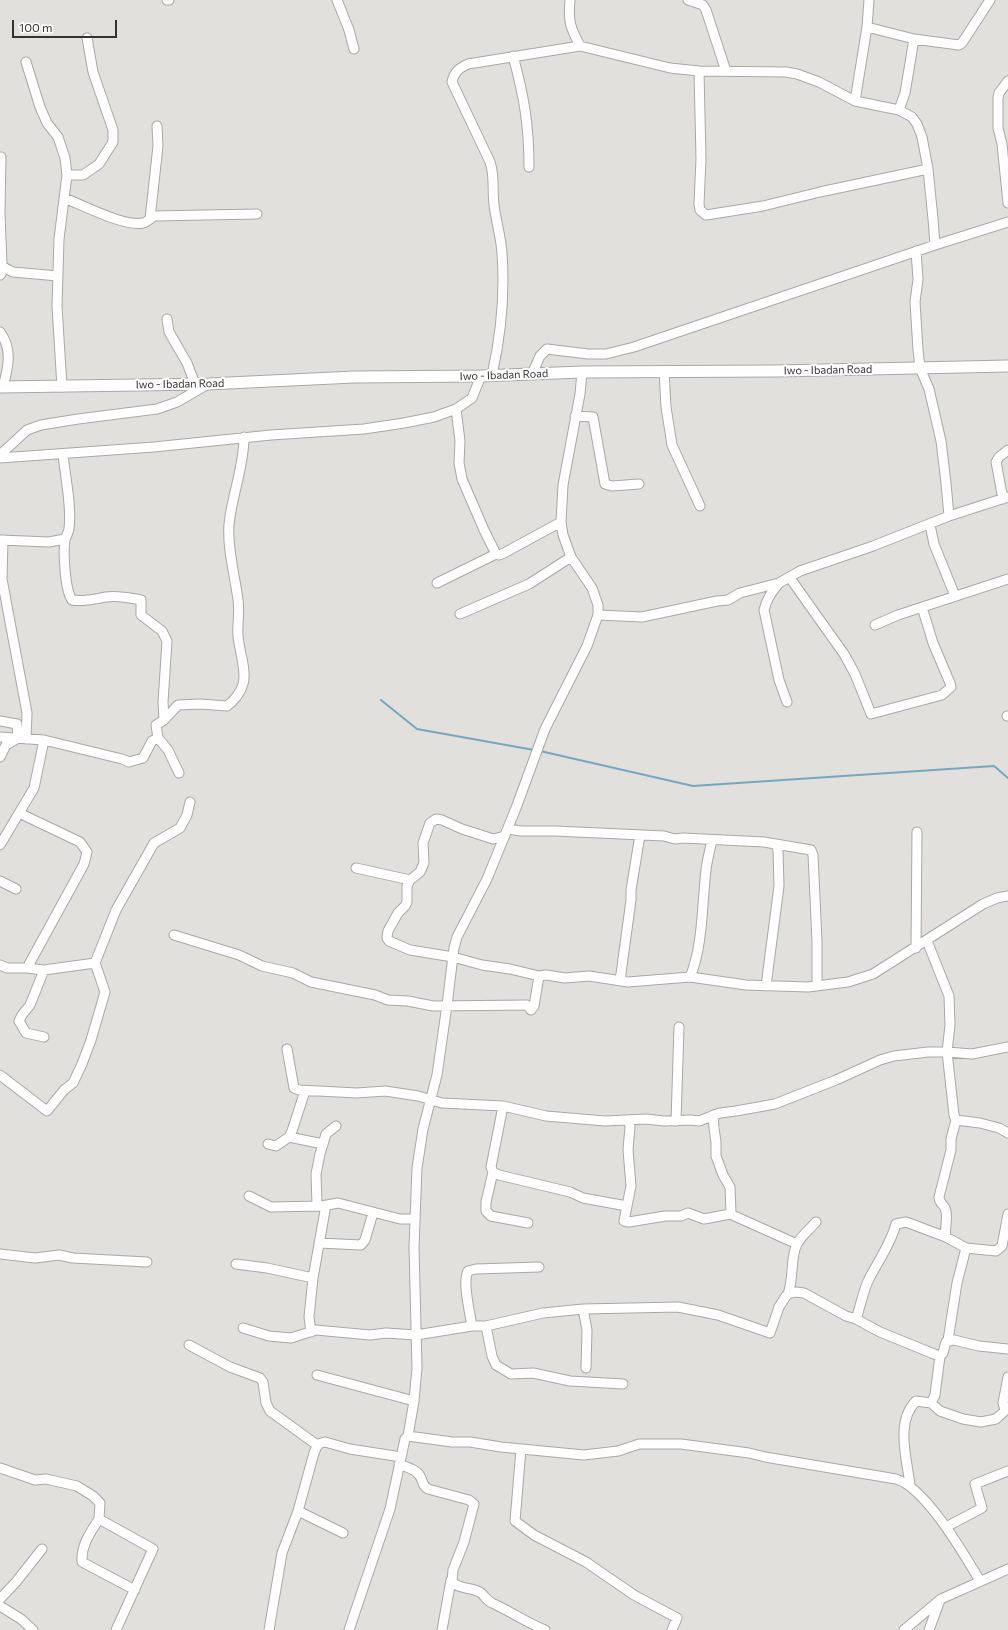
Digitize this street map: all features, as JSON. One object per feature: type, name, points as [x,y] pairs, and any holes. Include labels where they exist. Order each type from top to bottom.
[{"type":"main road","name":"Iwo - Ibadan Road","points":[[1,387],[208,384],[354,377],[481,376],[582,372],[776,372],[1008,366]]},
{"type":"street","points":[[337,0],[349,30],[354,49]]},
{"type":"street","points":[[570,0],[569,13],[571,29],[580,46]]},
{"type":"street","points":[[688,0],[703,6],[706,10],[726,72]]},
{"type":"street","points":[[855,101],[867,27],[869,0]]},
{"type":"street","points":[[867,27],[914,39],[959,45],[962,43],[990,0]]},
{"type":"street","points":[[67,175],[83,175],[99,164],[113,142],[113,130],[93,72],[87,38]]},
{"type":"street","points":[[899,110],[905,93],[914,39]]},
{"type":"street","points":[[492,375],[499,343],[503,290],[502,252],[493,203],[493,170],[483,145],[452,82],[453,75],[460,67],[468,64],[580,46],[619,54],[647,63],[670,68],[699,71],[786,72],[797,74],[819,82],[855,101],[899,110],[912,117],[917,124],[922,137],[928,169],[935,245]]},
{"type":"street","points":[[513,56],[521,87],[527,122],[529,167]]},
{"type":"street","points":[[26,62],[40,107],[47,123],[58,137],[63,149],[67,175],[61,217],[58,276],[58,330],[62,387]]},
{"type":"street","points":[[699,71],[701,159],[699,204],[700,210],[706,215],[763,206],[928,169]]},
{"type":"street","points":[[1008,81],[1002,88],[998,98],[998,128],[1002,144],[1008,203]]},
{"type":"street","points":[[150,219],[158,146],[157,126]]},
{"type":"street","points":[[1,157],[0,212],[2,266],[13,272],[58,276]]},
{"type":"street","points":[[64,198],[106,215],[127,221],[145,223],[154,216],[257,214]]},
{"type":"street","points":[[532,374],[540,356],[547,349],[588,354],[606,354],[634,347],[916,251],[1008,222]]},
{"type":"street","points":[[916,251],[918,279],[914,302],[920,368],[929,389],[941,441],[949,516]]},
{"type":"street","points":[[167,319],[170,332],[187,363],[194,384]]},
{"type":"street","points":[[0,332],[7,344],[9,364],[1,387]]},
{"type":"street","points":[[664,371],[666,407],[672,445],[700,506]]},
{"type":"street","points":[[349,1630],[390,1509],[405,1439],[408,1436],[414,1401],[417,1368],[414,1247],[418,1161],[436,1075],[457,937],[487,879],[545,730],[587,646],[598,615],[598,605],[592,588],[571,557],[563,535],[561,522],[563,485],[576,416],[582,372]]},
{"type":"street","points":[[0,457],[63,454],[244,437],[364,429],[404,423],[434,417],[456,409],[472,398],[481,376]]},
{"type":"street","points":[[0,457],[27,430],[41,425],[157,410],[177,402],[208,384]]},
{"type":"street","points":[[456,409],[460,441],[459,463],[462,479],[496,554]]},
{"type":"street","points":[[576,416],[593,417],[605,484],[612,486],[639,484]]},
{"type":"street","points":[[179,773],[168,750],[158,738],[156,725],[164,720],[178,705],[200,704],[228,706],[243,685],[244,677],[238,635],[240,615],[239,601],[229,524],[244,453],[244,437]]},
{"type":"street","points":[[598,615],[624,618],[642,617],[728,600],[740,593],[779,583],[800,571],[930,525],[949,516],[1006,498],[996,462],[999,456],[1008,450]]},
{"type":"street","points":[[63,454],[69,505],[69,529],[65,539],[68,594],[72,600],[80,601],[98,600],[107,597],[141,600],[142,615],[162,630],[167,641],[163,702],[164,720]]},
{"type":"street","points":[[437,583],[496,554],[498,555],[504,553],[561,522]]},
{"type":"street","points":[[930,525],[934,544],[955,596]]},
{"type":"street","points":[[22,739],[27,714],[2,578],[1,540],[49,542],[65,539]]},
{"type":"street","points":[[460,614],[529,584],[571,557]]},
{"type":"street","points":[[790,578],[844,654],[855,674],[871,714],[942,695],[951,687],[933,643],[922,607]]},
{"type":"street","points":[[875,625],[898,615],[1008,580]]},
{"type":"street","points":[[779,583],[770,594],[764,610],[779,680],[787,702]]},
{"type":"street","points":[[0,721],[17,724],[22,739]]},
{"type":"street","points":[[0,737],[44,740],[129,762],[143,758],[152,741],[158,738]]},
{"type":"street","points":[[0,757],[6,745],[22,739]]},
{"type":"street","points":[[1,842],[34,788],[44,740]]},
{"type":"street","points":[[0,1075],[43,1110],[47,1111],[64,1090],[73,1083],[91,1040],[105,992],[96,963],[116,910],[154,844],[180,828],[187,815],[190,802]]},
{"type":"street","points":[[19,813],[80,842],[87,852],[84,864],[27,968]]},
{"type":"street","points":[[816,986],[817,941],[813,855],[810,850],[764,842],[683,838],[675,839],[664,836],[555,831],[521,831],[506,833],[492,839],[462,829],[442,820],[433,820],[430,823],[423,843],[424,863],[420,872],[410,880],[407,886],[407,902],[398,913],[388,931],[387,938],[389,941],[410,950],[453,957],[482,965],[510,969],[539,976],[546,975],[565,978],[589,976],[628,982],[690,977],[746,985],[816,986],[848,982],[873,974],[983,904],[997,898],[1008,896]]},
{"type":"street","points":[[916,948],[918,832]]},
{"type":"street","points":[[620,981],[631,900],[631,890],[640,835]]},
{"type":"street","points":[[690,977],[694,968],[699,938],[706,869],[712,840]]},
{"type":"street","points":[[766,986],[779,886],[778,850],[776,845]]},
{"type":"street","points":[[356,868],[410,880]]},
{"type":"street","points":[[0,881],[16,889]]},
{"type":"street","points":[[174,935],[239,955],[262,966],[293,973],[311,982],[375,995],[388,1000],[408,1001],[433,1006],[527,1005],[531,1010],[534,1006],[539,976]]},
{"type":"street","points":[[927,941],[949,996],[950,1025],[947,1052],[954,1115],[956,1120],[951,1139],[951,1150],[939,1197],[939,1201],[945,1208],[946,1237]]},
{"type":"street","points":[[0,965],[7,968],[44,970],[96,963]]},
{"type":"street","points":[[44,970],[30,1005],[19,1021],[26,1033],[44,1037]]},
{"type":"street","points":[[676,1121],[679,1027]]},
{"type":"street","points":[[288,1049],[294,1088],[305,1091],[325,1090],[357,1093],[385,1091],[418,1096],[442,1103],[503,1106],[546,1116],[605,1121],[646,1119],[699,1121],[713,1115],[775,1104],[836,1080],[880,1060],[894,1056],[947,1052],[972,1054],[1008,1047]]},
{"type":"street","points":[[268,1144],[276,1146],[289,1136],[305,1091]]},
{"type":"street","points":[[503,1106],[491,1167],[493,1172],[486,1202],[486,1211],[491,1216],[528,1223]]},
{"type":"street","points":[[713,1115],[716,1156],[723,1175],[730,1187],[730,1214]]},
{"type":"street","points":[[628,1120],[630,1127],[628,1150],[631,1186],[624,1221],[630,1222],[665,1216],[680,1216],[688,1213],[704,1219],[730,1214],[797,1244]]},
{"type":"street","points":[[956,1120],[980,1122],[1008,1133]]},
{"type":"street","points":[[311,1332],[309,1317],[313,1278],[319,1243],[321,1205],[316,1174],[326,1134],[336,1126]]},
{"type":"street","points":[[289,1136],[323,1144]]},
{"type":"street","points":[[493,1172],[499,1175],[570,1192],[583,1198],[627,1206]]},
{"type":"street","points":[[249,1196],[271,1207],[338,1203],[400,1220],[415,1219]]},
{"type":"street","points":[[319,1243],[353,1246],[361,1245],[365,1240],[373,1213]]},
{"type":"street","points":[[856,1319],[863,1293],[893,1235],[896,1224],[906,1222],[946,1237],[966,1248],[996,1251],[1001,1249],[1008,1214]]},
{"type":"street","points":[[243,1328],[268,1336],[291,1338],[316,1330],[370,1335],[386,1333],[416,1335],[472,1326],[486,1326],[542,1314],[583,1309],[678,1307],[718,1315],[770,1333],[780,1307],[792,1285],[792,1272],[797,1244],[816,1222]]},
{"type":"street","points":[[931,1403],[934,1395],[940,1356],[943,1353],[948,1340],[966,1248]]},
{"type":"street","points":[[0,1254],[35,1258],[59,1255],[73,1258],[147,1262]]},
{"type":"street","points":[[236,1264],[267,1268],[313,1278]]},
{"type":"street","points":[[472,1326],[466,1282],[466,1275],[468,1271],[476,1269],[539,1268]]},
{"type":"street","points":[[788,1294],[796,1292],[804,1293],[846,1316],[856,1319],[880,1332],[940,1356]]},
{"type":"street","points":[[583,1309],[587,1330],[586,1368]]},
{"type":"street","points":[[486,1326],[492,1356],[496,1365],[511,1374],[533,1373],[570,1381],[623,1384]]},
{"type":"street","points":[[946,1342],[954,1340],[979,1346],[1008,1349]]},
{"type":"street","points":[[190,1345],[230,1367],[260,1378],[263,1382],[266,1403],[270,1411],[317,1445]]},
{"type":"street","points":[[316,1375],[414,1401]]},
{"type":"street","points":[[910,1485],[903,1428],[911,1406],[916,1401],[931,1403],[940,1411],[962,1419],[981,1422],[996,1419],[1006,1409],[1003,1403],[1008,1377]]},
{"type":"street","points":[[408,1436],[452,1442],[470,1442],[501,1448],[584,1454],[618,1451],[639,1444],[681,1444],[749,1453],[896,1479],[910,1485],[926,1502],[953,1536],[980,1581]]},
{"type":"street","points":[[317,1445],[325,1442],[400,1461],[420,1475],[424,1487],[469,1500],[474,1504],[464,1542],[454,1564],[442,1630]]},
{"type":"street","points":[[269,1630],[282,1553],[298,1511],[317,1445]]},
{"type":"street","points":[[521,1449],[515,1521],[534,1535],[586,1562],[634,1594],[677,1618],[672,1630]]},
{"type":"street","points":[[0,1468],[35,1480],[46,1480],[77,1486],[93,1496],[100,1503],[100,1519],[86,1539],[82,1562],[135,1590]]},
{"type":"street","points":[[946,1527],[982,1508],[975,1484],[1008,1471]]},
{"type":"street","points":[[298,1511],[343,1533]]},
{"type":"street","points":[[100,1519],[153,1548],[116,1630]]},
{"type":"street","points":[[0,1599],[16,1582],[42,1549]]},
{"type":"street","points":[[904,1630],[941,1599],[1008,1568]]},
{"type":"street","points":[[451,1580],[455,1585],[481,1592],[492,1603],[499,1605],[531,1624],[545,1630]]},
{"type":"street","points":[[929,1630],[941,1599]]},
{"type":"street","points":[[0,1606],[21,1619],[33,1630]]},
{"type":"waterway","points":[[381,700],[417,729],[534,750]]},
{"type":"waterway","points":[[540,751],[693,786],[994,766],[1008,778]]}]
